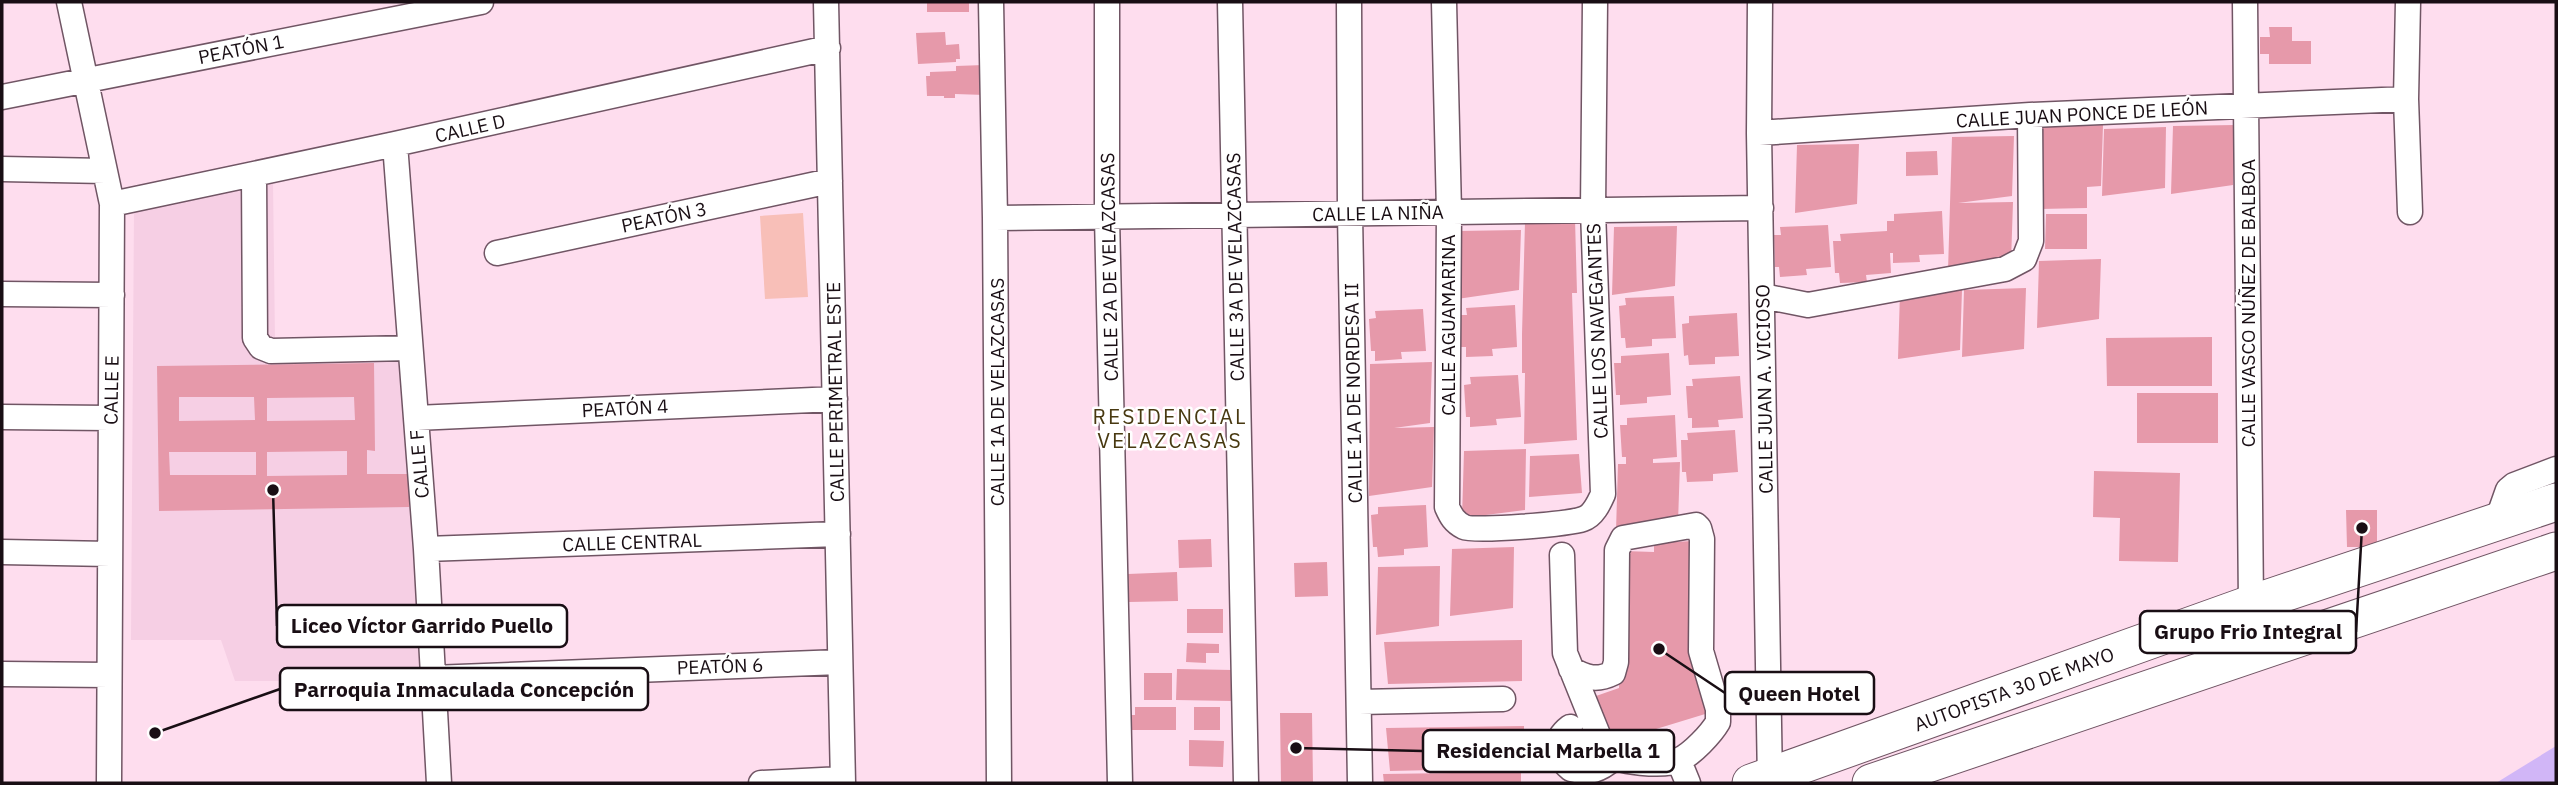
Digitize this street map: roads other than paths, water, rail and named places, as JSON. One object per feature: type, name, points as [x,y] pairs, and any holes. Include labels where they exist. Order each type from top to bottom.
[{"type":"highway","name":"AUTOPISTA 30 DE MAYO","points":[[1763,781],[2251,604],[2556,502]]},
{"type":"highway","points":[[1871,783],[2556,551]]},
{"type":"street","name":"CALLE E","points":[[69,2],[112,204],[109,783]]},
{"type":"street","name":"PEATÓN 1","points":[[2,97],[481,2]]},
{"type":"street","name":"CALLE PERIMETRAL ESTE","points":[[826,2],[843,781]]},
{"type":"street","name":"CALLE 1A DE VELAZCASAS","points":[[990,2],[995,218],[999,783]]},
{"type":"street","name":"CALLE 2A DE VELAZCASAS","points":[[1107,2],[1107,217],[1120,783]]},
{"type":"street","name":"CALLE 3A DE VELAZCASAS","points":[[1230,2],[1246,783]]},
{"type":"street","name":"CALLE 1A DE NORDESA II","points":[[1349,2],[1360,783]]},
{"type":"street","name":"CALLE AGUAMARINA","points":[[1444,2],[1449,212],[1447,507],[1453,520]]},
{"type":"street","name":"CALLE LOS NAVEGANTES","points":[[1453,520],[1466,528],[1483,531],[1584,519],[1597,507],[1603,494],[1594,210],[1595,2]]},
{"type":"street","name":"CALLE JUAN A. VICIOSO","points":[[1760,2],[1763,781]]},
{"type":"street","name":"CALLE VASCO NÚÑEZ DE BALBOA","points":[[2245,2],[2251,604]]},
{"type":"street","points":[[2408,2],[2406,99],[2410,212]]},
{"type":"street","name":"CALLE D","points":[[112,204],[828,48]]},
{"type":"street","name":"CALLE JUAN PONCE DE LEÓN","points":[[1759,133],[2030,115],[2406,99]]},
{"type":"street","points":[[1763,296],[1808,305],[2004,269],[2024,259],[2031,241],[2030,115]]},
{"type":"street","name":"CALLE F","points":[[395,144],[426,549],[439,783]]},
{"type":"street","points":[[2,169],[105,171]]},
{"type":"street","points":[[254,174],[256,338],[261,347],[271,351],[410,348]]},
{"type":"street","name":"PEATÓN 3","points":[[498,253],[830,181]]},
{"type":"street","name":"CALLE LA NIÑA","points":[[995,218],[1761,208]]},
{"type":"street","points":[[2,294],[112,295]]},
{"type":"street","name":"PEATÓN 4","points":[[416,418],[835,399]]},
{"type":"street","points":[[2,417],[110,418]]},
{"type":"street","points":[[2496,524],[2508,489],[2556,469]]},
{"type":"street","points":[[1562,555],[1565,653],[1571,669],[1605,751],[1614,758],[1683,772],[1686,756],[1718,722],[1718,709],[1701,652],[1702,539],[1699,528],[1692,525],[1623,538],[1617,550],[1616,662],[1613,673],[1604,678],[1592,679],[1571,669]]},
{"type":"street","name":"CALLE CENTRAL","points":[[426,549],[838,534]]},
{"type":"street","points":[[2,552],[110,554]]},
{"type":"street","name":"PEATÓN 6","points":[[432,677],[840,662]]},
{"type":"street","points":[[2,674],[109,675]]},
{"type":"street","points":[[1359,702],[1503,699]]},
{"type":"street","points":[[1570,727],[1562,733],[1557,742],[1558,752],[1571,769],[1593,771],[1604,767],[1614,758]]},
{"type":"street","points":[[761,783],[843,781]]},
{"type":"place","name":"Liceo Víctor Garrido Puello","points":[[273,490]]},
{"type":"place","name":"Grupo Frio Integral","points":[[2362,528]]},
{"type":"place","name":"Queen Hotel","points":[[1659,649]]},
{"type":"place","name":"Parroquia Inmaculada Concepción","points":[[155,733]]},
{"type":"place","name":"Residencial Marbella 1","points":[[1296,748]]},
{"type":"district","name":"RESIDENCIAL VELAZCASAS","points":[[1170,429]]}]
